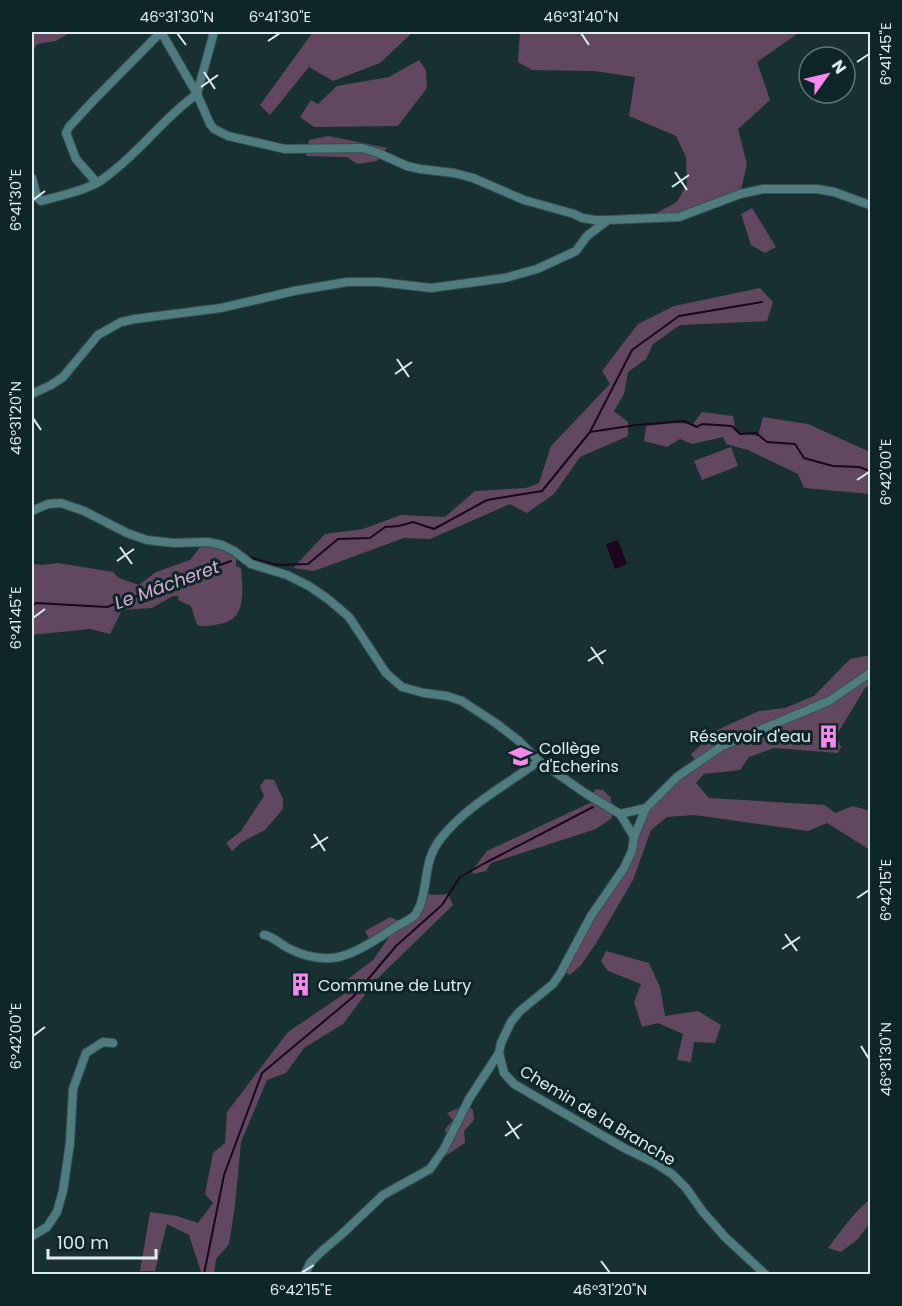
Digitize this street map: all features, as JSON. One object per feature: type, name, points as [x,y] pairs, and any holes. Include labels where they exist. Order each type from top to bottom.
[{"type":"street","points":[[97,183],[76,159],[66,133],[93,101],[161,32],[197,94],[210,124],[214,129],[228,136],[285,149],[362,148],[407,166],[473,178],[524,200],[582,218],[608,220],[679,217],[741,194],[763,189],[817,189],[834,192],[870,205]]},
{"type":"street","points":[[32,178],[37,197],[41,201],[85,188],[113,172],[197,94],[214,32]]},
{"type":"street","points":[[582,218],[587,236]]},
{"type":"street","points":[[32,394],[63,377],[98,335],[121,322],[221,308],[294,291],[347,282],[379,282],[431,288],[505,278],[537,269],[576,251],[587,236],[608,220]]},
{"type":"street","points":[[32,511],[48,504],[61,503],[84,510],[127,533],[147,540],[174,543],[208,542],[222,545],[251,564],[287,575],[309,586],[349,617],[386,673],[402,687],[462,700],[519,741],[539,761],[585,794],[620,814],[634,837]]},
{"type":"street","points":[[305,1275],[310,1263],[383,1195],[430,1169],[444,1149],[469,1099],[499,1053],[511,1022],[520,1011],[553,984],[591,916],[624,868],[646,808],[678,777],[722,746],[829,701],[870,673]]},
{"type":"street","points":[[264,935],[302,954],[335,958],[355,951],[390,931],[415,915],[420,906],[432,850],[442,836],[468,810],[539,761]]},
{"type":"street","points":[[620,814],[646,808]]},
{"type":"street","points":[[32,1236],[47,1227],[57,1212],[63,1191],[70,1143],[73,1089],[86,1053],[103,1042],[113,1043]]},
{"type":"street","name":"Chemin de la Branche","points":[[499,1053],[504,1073],[514,1084],[672,1174],[725,1237],[765,1275]]},
{"type":"shaded area","points":[[32,32],[71,32],[56,41],[37,44],[32,52]]},
{"type":"shaded area","points":[[313,32],[413,32],[380,63],[333,81],[309,67],[270,115],[260,105]]},
{"type":"shaded area","points":[[520,32],[800,32],[757,62],[770,100],[738,129],[747,164],[740,194],[679,217],[647,218],[677,202],[687,184],[686,157],[676,136],[629,116],[635,77],[594,71],[532,70],[518,62]]},
{"type":"shaded area","points":[[419,60],[426,70],[427,88],[398,126],[314,127],[300,117],[311,100],[318,104],[337,86],[389,77]]},
{"type":"shaded area","points":[[328,136],[387,148],[377,161],[357,164],[347,157],[306,156],[309,140]]},
{"type":"shaded area","points":[[752,208],[776,247],[765,253],[751,245],[741,214]]},
{"type":"shaded area","points":[[760,288],[773,302],[767,321],[680,325],[653,344],[646,359],[628,372],[624,394],[614,411],[628,422],[628,436],[580,457],[554,494],[527,513],[510,504],[430,539],[404,538],[314,571],[293,568],[325,534],[363,529],[401,515],[445,517],[475,491],[526,488],[539,483],[551,446],[610,384],[602,371],[638,324],[674,306]]},
{"type":"shaded area","points":[[702,412],[733,416],[736,432],[758,436],[763,417],[808,424],[870,452],[870,494],[804,488],[798,474],[748,450],[726,444],[723,437],[692,444],[680,439],[667,447],[644,441],[646,426],[693,424]]},
{"type":"shaded area","points":[[731,447],[738,466],[702,480],[694,461]]},
{"type":"shaded area","points":[[618,540],[627,564],[615,569],[606,544]]},
{"type":"shaded area","points":[[201,546],[218,547],[236,556],[236,566],[241,568],[241,604],[235,617],[228,622],[208,626],[197,625],[191,606],[178,600],[179,596],[173,596],[152,608],[122,610],[110,634],[90,629],[32,635],[32,564],[58,563],[113,572],[119,578],[139,585],[156,572],[190,560]]},
{"type":"shaded area","points":[[870,655],[870,669],[828,698],[695,761],[691,754],[717,730],[759,711],[785,708],[814,696],[850,659]]},
{"type":"shaded area","points":[[870,675],[870,685],[865,688],[836,736],[841,747],[838,753],[774,748],[749,757],[740,770],[704,774],[696,783],[709,798],[825,805],[835,813],[853,806],[870,811],[870,850],[827,823],[808,831],[694,815],[667,817],[651,830],[633,880],[595,945],[581,965],[570,975],[563,971],[626,868],[648,809],[677,780],[723,747],[829,703]]},
{"type":"shaded area","points":[[265,779],[274,780],[283,799],[283,809],[265,830],[242,842],[232,851],[226,843],[241,831],[264,796],[260,786]]},
{"type":"shaded area","points":[[595,789],[603,790],[611,798],[612,818],[596,829],[491,863],[486,871],[473,874],[472,871],[487,851],[592,802]]},
{"type":"shaded area","points":[[424,893],[448,894],[453,905],[376,980],[343,1024],[304,1048],[286,1073],[267,1080],[241,1142],[229,1244],[216,1259],[214,1274],[201,1274],[189,1235],[167,1224],[155,1271],[140,1271],[150,1212],[177,1216],[198,1223],[213,1203],[205,1194],[213,1153],[225,1143],[227,1112],[288,1032],[344,994],[344,982],[373,960],[389,937],[369,938],[365,931],[390,917],[404,923],[419,914]]},
{"type":"shaded area","points":[[606,951],[649,963],[660,987],[665,1016],[698,1011],[721,1025],[715,1043],[694,1042],[691,1062],[677,1060],[683,1034],[658,1023],[642,1027],[634,1002],[641,984],[608,971],[601,961]]},
{"type":"shaded area","points":[[464,1102],[473,1110],[474,1120],[464,1131],[465,1143],[447,1155],[441,1150],[447,1138],[445,1129],[453,1120],[447,1113],[459,1108]]},
{"type":"shaded area","points":[[870,1199],[870,1223],[857,1240],[841,1252],[828,1248],[853,1216]]},
{"type":"waterway","points":[[590,432],[632,350],[679,316],[762,302]]},
{"type":"waterway","name":"Le Mâcheret","points":[[245,556],[277,565],[308,564],[338,539],[370,538],[385,527],[413,522],[434,529],[487,500],[542,491],[590,432],[636,425],[684,421],[697,427],[702,424],[732,426],[740,434],[756,433],[767,442],[795,444],[804,458],[833,466],[859,467],[870,471]]},
{"type":"waterway","name":"Le Mâcheret","points":[[32,606],[36,603],[107,607],[231,561]]},
{"type":"waterway","points":[[204,1274],[224,1175],[262,1073],[353,997],[396,946],[442,905],[460,877],[593,807]]},
{"type":"place","name":"Réservoir d'eau","points":[[829,736]]},
{"type":"place","name":"Collège d'Echerins","points":[[521,757]]},
{"type":"place","name":"Commune de Lutry","points":[[300,985]]}]
